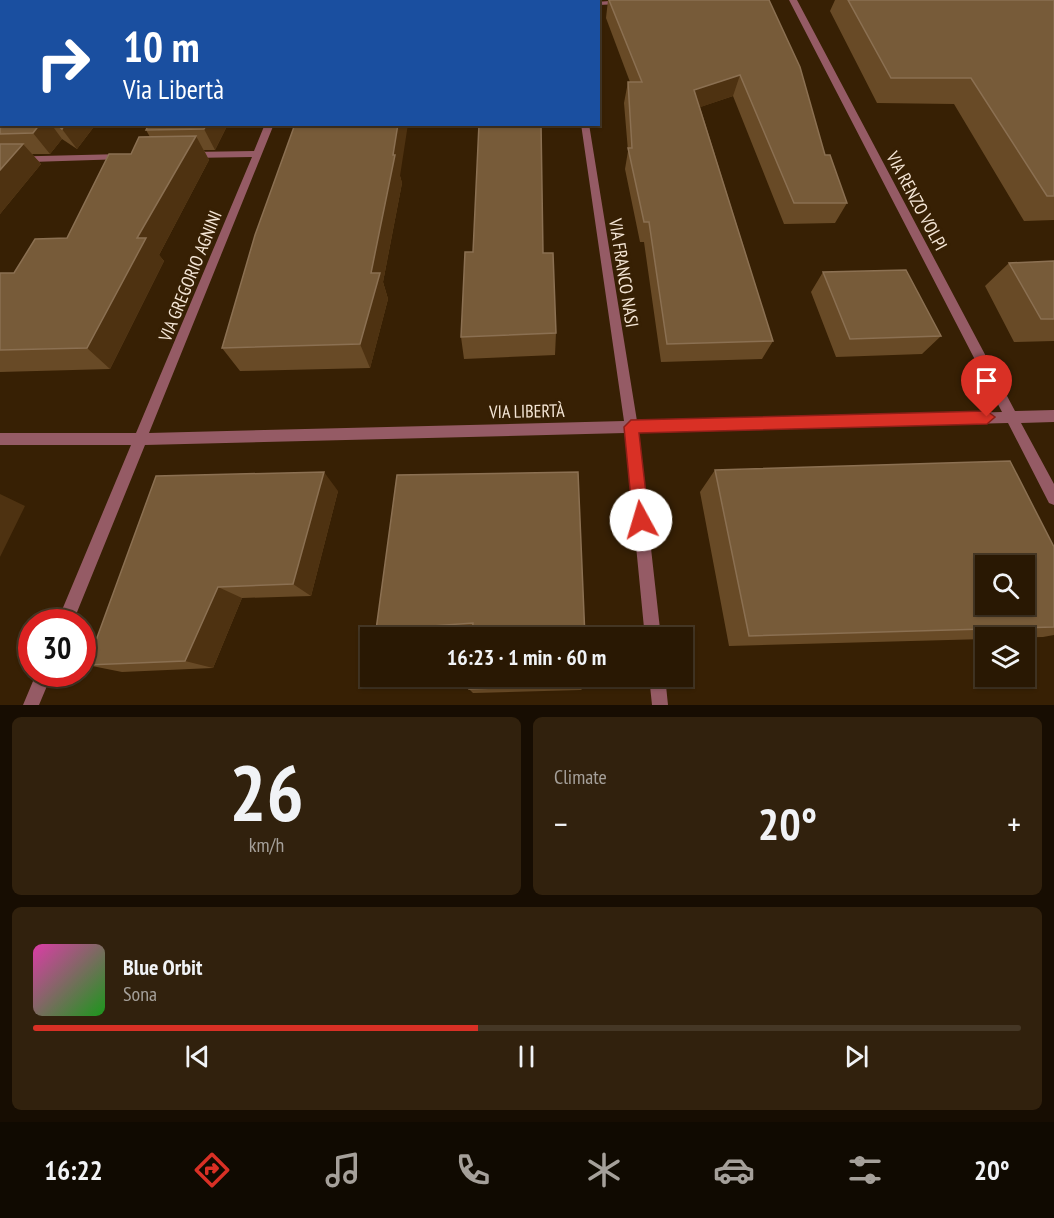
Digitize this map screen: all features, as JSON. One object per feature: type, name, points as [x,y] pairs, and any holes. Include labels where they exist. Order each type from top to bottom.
[{"type":"street","name":"VIA RENZO VOLPI","points":[[793,0],[1054,498]]},
{"type":"street","points":[[600,3],[632,2]]},
{"type":"street","name":"VIA GREGORIO AGNINI","points":[[70,609],[269,126]]},
{"type":"street","name":"VIA FRANCO NASI","points":[[585,126],[631,427],[652,627]]},
{"type":"street","points":[[176,156],[258,154]]},
{"type":"street","points":[[0,160],[129,157]]},
{"type":"street","name":"VIA LIBERTÀ","points":[[0,440],[140,439],[1054,416]]},
{"type":"street","points":[[31,705],[39,687]]},
{"type":"street","points":[[658,687],[660,705]]},
{"type":"building","points":[[609,0],[769,0],[800,67],[825,155],[830,155],[847,203],[794,203],[740,75],[694,90],[773,341],[667,344],[649,222],[644,222],[628,148],[632,148],[628,82],[642,82]]},
{"type":"building","points":[[848,0],[1054,0],[1054,196],[1047,196],[971,78],[891,78]]},
{"type":"building","points":[[0,126],[38,126],[33,133],[0,134]]},
{"type":"building","points":[[148,126],[206,126],[204,129],[146,130]]},
{"type":"building","points":[[294,126],[398,126],[393,155],[395,155],[371,273],[380,273],[360,344],[222,348],[255,235]]},
{"type":"building","points":[[479,126],[541,126],[543,253],[553,253],[556,333],[461,337],[465,252],[473,252]]},
{"type":"building","points":[[196,136],[137,238],[146,238],[87,348],[0,350],[0,273],[14,273],[35,239],[67,238],[109,154],[131,154],[139,137]]},
{"type":"building","points":[[0,144],[23,144],[0,170]]},
{"type":"building","points":[[1054,261],[1054,319],[1041,319],[1009,263]]},
{"type":"building","points":[[906,270],[941,336],[850,339],[823,272]]},
{"type":"building","points":[[1010,461],[1054,547],[1054,627],[975,627],[975,629],[749,636],[715,470]]},
{"type":"building","points":[[324,472],[293,584],[218,587],[185,661],[96,665],[96,640],[156,476]]},
{"type":"building","points":[[578,472],[585,627],[473,627],[473,623],[376,627],[397,475]]},
{"type":"building","points":[[469,687],[528,687],[469,689]]},
{"type":"route","points":[[641,520],[631,427],[987,417]]}]
